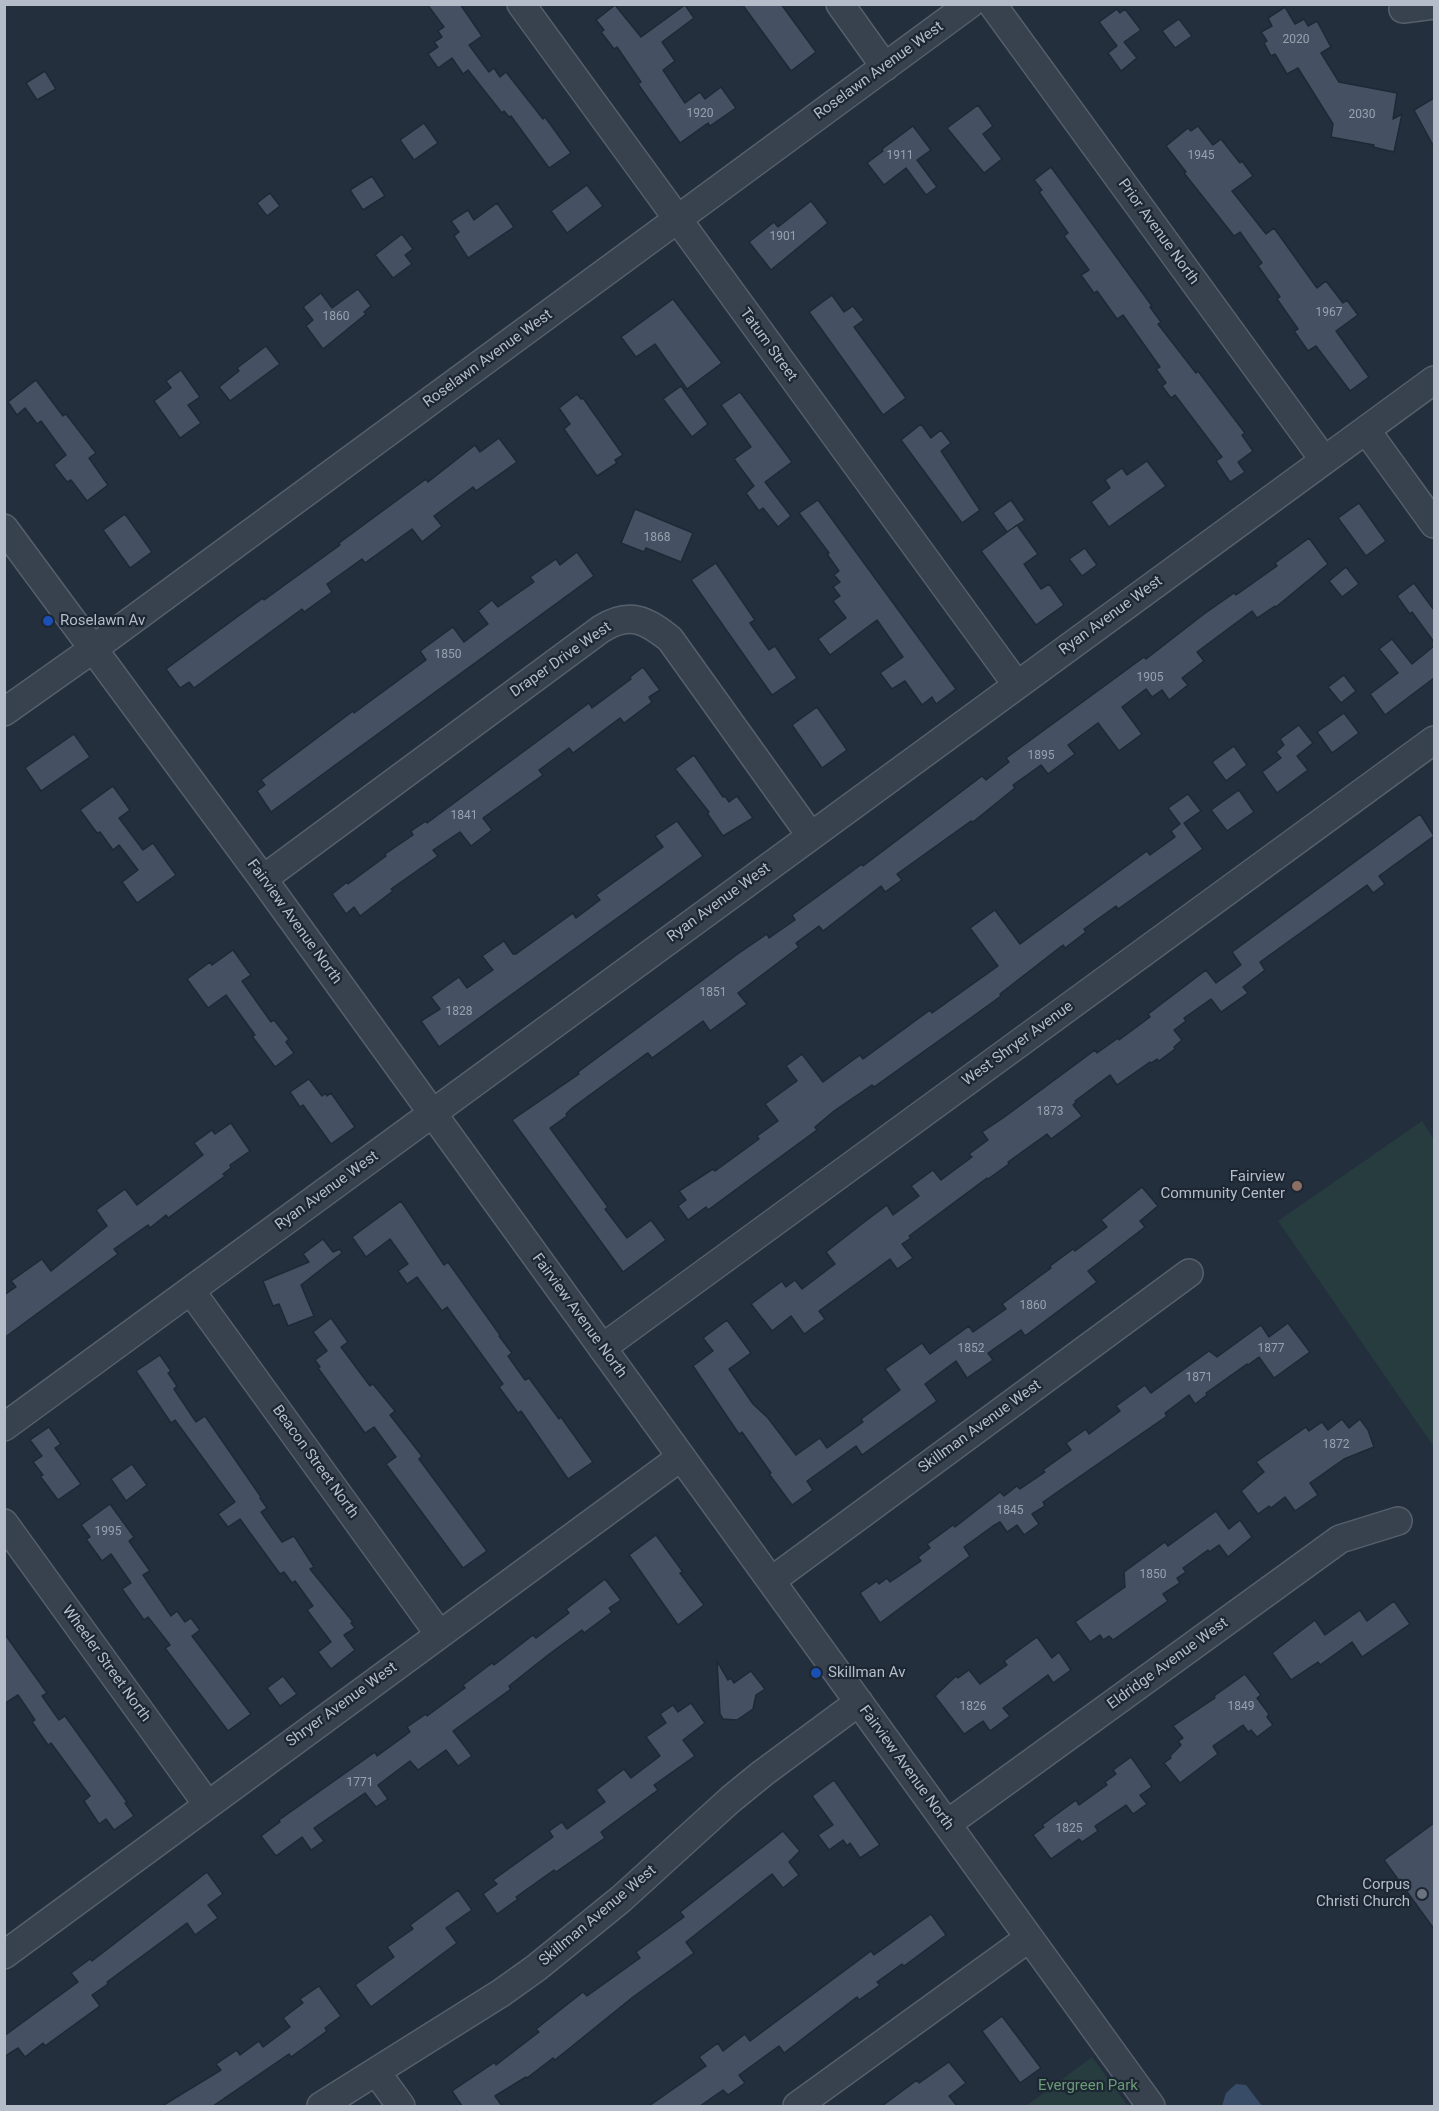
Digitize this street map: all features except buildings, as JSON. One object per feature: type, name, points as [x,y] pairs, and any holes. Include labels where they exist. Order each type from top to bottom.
[{"type":"street","name":"Tatum Street","points":[[521,4],[1017,686]]},
{"type":"street","points":[[840,4],[885,67]]},
{"type":"street","name":"Roselawn Avenue West","points":[[4,712],[970,4]]},
{"type":"street","name":"Prior Avenue North","points":[[992,4],[1324,460]]},
{"type":"street","points":[[1403,9],[1434,4]]},
{"type":"street","name":"Ryan Avenue West","points":[[4,1427],[1434,381]]},
{"type":"street","points":[[1366,430],[1434,524]]},
{"type":"street","name":"Fairview Avenue North","points":[[4,528],[263,879],[1151,2106]]},
{"type":"street","name":"Draper Drive West","points":[[263,879],[601,629],[616,621],[629,619],[643,621],[670,639],[811,836]]},
{"type":"street","name":"West Shryer Avenue","points":[[602,1348],[1434,740]]},
{"type":"street","name":"Skillman Avenue West","points":[[771,1581],[1189,1273]]},
{"type":"street","name":"Beacon Street North","points":[[191,1291],[439,1634]]},
{"type":"street","name":"Shryer Avenue West","points":[[4,1955],[681,1457]]},
{"type":"street","name":"Eldridge Avenue West","points":[[947,1824],[1340,1539],[1398,1521]]},
{"type":"street","name":"Wheeler Street North","points":[[4,1523],[207,1804]]},
{"type":"street","name":"Skillman Avenue West","points":[[321,2106],[377,2073],[536,1968],[621,1899],[731,1799],[859,1702]]},
{"type":"street","points":[[797,2106],[1029,1938]]},
{"type":"street","points":[[377,2073],[401,2106]]},
{"type":"green space","points":[[1422,1121],[1434,1140],[1434,1447],[1278,1221]]},
{"type":"green space","name":"Evergreen Park","points":[[1092,2057],[1128,2106],[1026,2106]]},
{"type":"water","points":[[1236,2084],[1246,2085],[1262,2106],[1222,2106],[1226,2093]]},
{"type":"place","name":"Roselawn Av","points":[[48,621]]},
{"type":"place","name":"Fairview Community Center","points":[[1297,1186]]},
{"type":"place","name":"Skillman Av","points":[[816,1673]]},
{"type":"place","name":"Corpus Christi Church","points":[[1422,1894]]}]
